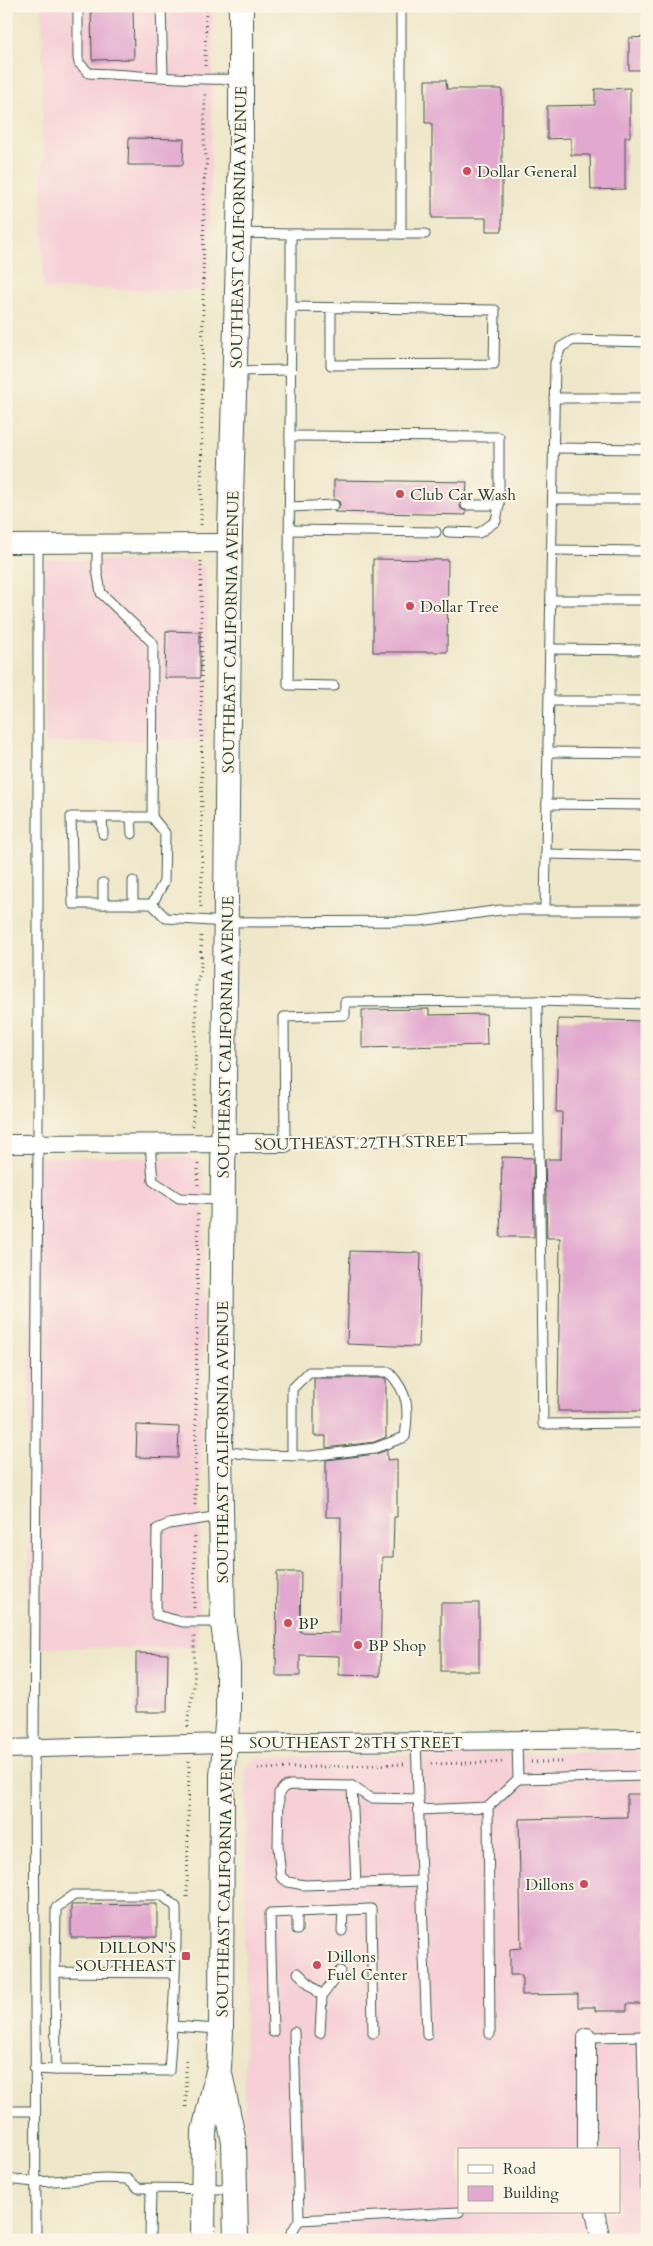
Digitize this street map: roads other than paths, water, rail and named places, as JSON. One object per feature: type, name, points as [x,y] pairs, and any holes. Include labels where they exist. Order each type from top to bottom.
[{"type":"main road","name":"SOUTHEAST CALIFORNIA AVENUE","points":[[203,2240],[204,2131],[219,2067],[222,2030],[222,1786],[228,1665],[223,1622],[220,1451],[230,543],[239,232],[242,6]]},
{"type":"main road","name":"SOUTHEAST CALIFORNIA AVENUE","points":[[219,2067],[234,2142],[236,2240]]},
{"type":"street","points":[[6,544],[230,543]]},
{"type":"street","name":"SOUTHEAST 27TH STREET","points":[[6,1144],[285,1143]]},
{"type":"street","name":"SOUTHEAST 28TH STREET","points":[[6,1749],[225,1743],[647,1739]]},
{"type":"street","points":[[587,2037],[587,2148]]},
{"type":"street","points":[[595,2214],[601,2240]]},
{"type":"lane","points":[[78,6],[78,58],[84,69],[89,73],[205,80],[241,79]]},
{"type":"lane","points":[[162,6],[163,76]]},
{"type":"lane","points":[[401,6],[401,234]]},
{"type":"lane","points":[[239,232],[425,234]]},
{"type":"lane","points":[[291,234],[288,686],[334,686]]},
{"type":"lane","points":[[290,307],[495,310],[494,364],[331,365],[331,308]]},
{"type":"lane","points":[[544,909],[555,363],[561,347],[573,340],[647,342]]},
{"type":"lane","points":[[235,371],[290,370]]},
{"type":"lane","points":[[554,398],[647,398]]},
{"type":"lane","points":[[290,436],[499,437],[499,505],[496,521],[479,533],[448,532]]},
{"type":"lane","points":[[554,448],[647,449]]},
{"type":"lane","points":[[553,499],[647,499]]},
{"type":"lane","points":[[290,507],[334,505]]},
{"type":"lane","points":[[466,505],[499,505]]},
{"type":"lane","points":[[290,530],[436,532]]},
{"type":"lane","points":[[36,2240],[34,1748],[38,1144],[38,544]]},
{"type":"lane","points":[[97,544],[97,570],[101,593],[153,643],[152,817],[165,833],[164,882],[152,904]]},
{"type":"lane","points":[[552,550],[647,551]]},
{"type":"lane","points":[[550,600],[647,600]]},
{"type":"lane","points":[[550,650],[647,650]]},
{"type":"lane","points":[[549,701],[647,701]]},
{"type":"lane","points":[[548,752],[647,753]]},
{"type":"lane","points":[[547,804],[647,805]]},
{"type":"lane","points":[[152,817],[71,817],[73,904],[152,904],[166,918],[226,922],[420,921],[502,910],[647,910]]},
{"type":"lane","points":[[102,817],[103,834]]},
{"type":"lane","points":[[131,817],[132,834]]},
{"type":"lane","points":[[546,854],[647,856]]},
{"type":"lane","points":[[133,881],[133,904]]},
{"type":"lane","points":[[103,883],[103,904]]},
{"type":"lane","points":[[537,1001],[543,1424],[647,1423]]},
{"type":"lane","points":[[285,1143],[284,1017],[345,1015],[345,1002],[537,1001],[647,1004]]},
{"type":"lane","name":"SOUTHEAST 27TH STREET","points":[[285,1143],[539,1138]]},
{"type":"lane","points":[[150,1144],[154,1181],[179,1198],[223,1200]]},
{"type":"lane","points":[[220,1451],[255,1455],[292,1456],[311,1456],[375,1448],[404,1437],[408,1409],[400,1384],[389,1372],[309,1372],[292,1390],[292,1456]]},
{"type":"lane","points":[[220,1516],[169,1524],[158,1528],[156,1615],[183,1622],[223,1622]]},
{"type":"lane","points":[[518,1740],[518,1779]]},
{"type":"lane","points":[[416,1741],[427,2034]]},
{"type":"lane","points":[[418,1810],[488,1807],[518,1779],[647,1776]]},
{"type":"lane","points":[[419,1799],[370,1798],[352,1786],[290,1785],[279,1793],[278,1847],[280,1877],[288,1882],[304,1885],[421,1881]]},
{"type":"lane","points":[[352,1786],[356,1884]]},
{"type":"lane","points":[[488,1807],[490,2034]]},
{"type":"lane","points":[[34,2069],[56,2070],[169,2071],[175,1973],[176,1907],[162,1895],[74,1895],[56,1908],[56,2070]]},
{"type":"lane","points":[[273,2032],[270,1913],[371,1909],[373,2034]]},
{"type":"lane","points":[[342,1931],[343,1910]]},
{"type":"lane","points":[[297,1912],[297,1930]]},
{"type":"lane","points":[[320,2033],[322,1996],[340,1971]]},
{"type":"lane","points":[[55,1972],[175,1973]]},
{"type":"lane","points":[[298,1973],[322,1996]]},
{"type":"lane","points":[[172,2026],[222,2030]]},
{"type":"lane","points":[[287,2240],[299,2220],[294,2032]]},
{"type":"lane","points":[[587,2037],[644,2036],[647,2240]]},
{"type":"lane","points":[[6,2111],[35,2111]]},
{"type":"lane","points":[[6,2179],[35,2182],[106,2178],[127,2180],[138,2188],[235,2189]]},
{"type":"lane","points":[[150,2240],[151,2189]]},
{"type":"lane","points":[[299,2220],[458,2212]]},
{"type":"place","name":"Dollar General","points":[[467,171]]},
{"type":"place","name":"Club Car Wash","points":[[400,494]]},
{"type":"place","name":"Dollar Tree","points":[[410,606]]},
{"type":"place","name":"BP","points":[[288,1623]]},
{"type":"place","name":"BP Shop","points":[[358,1645]]},
{"type":"place","name":"Dillons","points":[[584,1884]]},
{"type":"place","name":"DILLON'S SOUTHEAST","points":[[186,1956]]},
{"type":"place","name":"Dillons Fuel Center","points":[[317,1965]]}]
